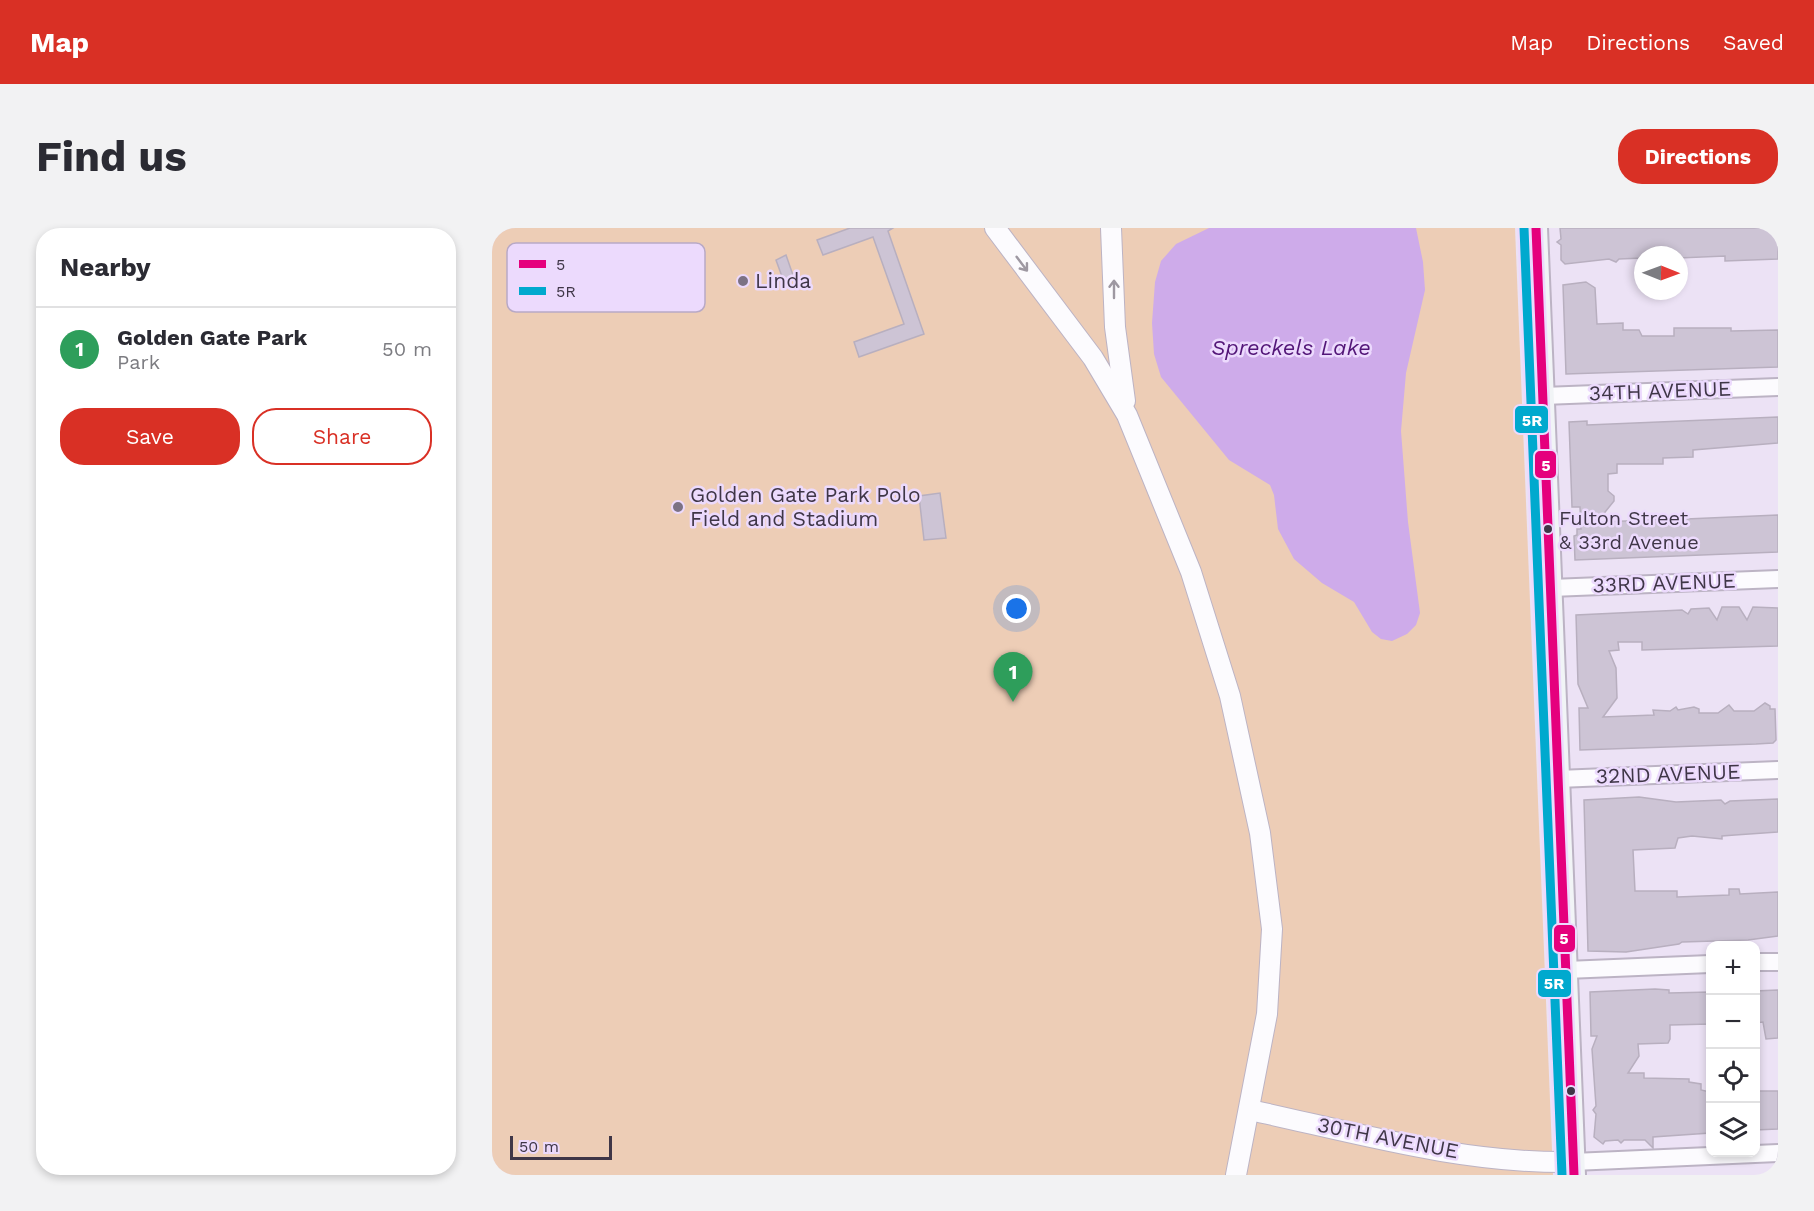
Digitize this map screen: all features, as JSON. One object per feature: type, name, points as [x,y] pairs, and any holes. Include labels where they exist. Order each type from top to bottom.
[{"type":"main road","points":[[1536,228],[1574,1168]]},
{"type":"street","points":[[995,228],[1093,358],[1127,415],[1180,543],[1211,631],[1232,707],[1260,833],[1271,912],[1272,950],[1267,1014],[1236,1175]]},
{"type":"street","points":[[1112,234],[1114,327],[1127,415]]},
{"type":"street","name":"34TH AVENUE","points":[[1543,396],[1778,387]]},
{"type":"street","name":"33RD AVENUE","points":[[1551,588],[1778,579]]},
{"type":"street","name":"32ND AVENUE","points":[[1558,779],[1778,770]]},
{"type":"street","points":[[1760,962],[1778,962]]},
{"type":"street","points":[[1566,970],[1706,964]]},
{"type":"street","name":"30TH AVENUE","points":[[1250,1110],[1438,1151],[1544,1162],[1574,1168],[1778,1154]]},
{"type":"shaded area","points":[[492,228],[1515,228],[1553,1175],[492,1175]]},
{"type":"water","name":"Spreckels Lake","points":[[1209,228],[1416,228],[1423,262],[1425,290],[1406,373],[1401,431],[1408,522],[1420,613],[1416,625],[1407,634],[1392,641],[1381,639],[1372,632],[1354,602],[1322,583],[1294,559],[1278,529],[1274,495],[1270,485],[1229,460],[1161,377],[1154,354],[1152,323],[1155,282],[1161,261],[1176,244]]},
{"type":"building","points":[[850,228],[893,228],[888,231],[924,334],[859,357],[854,342],[904,324],[873,237],[823,255],[817,240]]},
{"type":"building","points":[[1560,228],[1778,228],[1778,259],[1725,261],[1725,256],[1688,258],[1688,246],[1634,246],[1634,258],[1619,259],[1616,262],[1609,259],[1565,264],[1561,260],[1561,245],[1557,242],[1561,239]]},
{"type":"building","points":[[786,255],[794,278],[784,282],[776,260]]},
{"type":"building","points":[[1586,282],[1595,288],[1597,324],[1623,323],[1623,330],[1639,330],[1642,336],[1674,336],[1674,328],[1731,328],[1731,331],[1778,330],[1778,367],[1566,374],[1563,285]]},
{"type":"building","points":[[1778,417],[1778,443],[1693,450],[1693,457],[1663,458],[1663,464],[1617,464],[1617,473],[1608,474],[1608,491],[1614,496],[1614,501],[1597,522],[1655,520],[1658,515],[1663,520],[1778,515],[1778,552],[1575,560],[1574,536],[1577,535],[1577,529],[1581,529],[1580,507],[1572,507],[1569,422],[1587,421],[1587,425]]},
{"type":"building","points":[[940,493],[946,538],[924,540],[919,496]]},
{"type":"building","points":[[1722,607],[1739,607],[1747,620],[1753,607],[1778,608],[1778,646],[1642,650],[1642,642],[1618,642],[1619,650],[1609,651],[1616,668],[1617,698],[1603,717],[1654,715],[1653,710],[1670,711],[1676,707],[1678,710],[1694,707],[1699,709],[1699,713],[1718,713],[1729,705],[1734,711],[1754,711],[1765,703],[1770,706],[1770,709],[1775,709],[1776,740],[1773,743],[1756,744],[1580,750],[1579,708],[1588,708],[1578,684],[1576,615],[1682,610],[1688,614],[1691,609],[1709,608],[1717,620]]},
{"type":"building","points":[[1639,797],[1676,802],[1721,800],[1725,804],[1730,801],[1778,799],[1778,832],[1722,836],[1722,839],[1692,836],[1678,838],[1675,848],[1633,850],[1635,891],[1677,891],[1677,897],[1729,895],[1729,889],[1739,889],[1740,894],[1778,892],[1778,936],[1748,940],[1682,942],[1626,952],[1588,951],[1584,800]]},
{"type":"building","points":[[1655,989],[1669,990],[1669,993],[1706,992],[1706,1024],[1670,1025],[1668,1043],[1638,1044],[1639,1056],[1628,1073],[1644,1073],[1644,1078],[1689,1079],[1689,1082],[1701,1084],[1701,1090],[1706,1091],[1706,1133],[1653,1137],[1653,1148],[1645,1140],[1624,1140],[1621,1143],[1618,1140],[1605,1141],[1603,1144],[1594,1137],[1596,1114],[1593,1110],[1596,1106],[1592,1049],[1597,1036],[1591,1036],[1590,992]]},
{"type":"building","points":[[1778,990],[1778,1038],[1766,1039],[1763,1022],[1760,1022],[1760,991]]},
{"type":"building","points":[[1760,1091],[1778,1091],[1778,1129],[1760,1130]]},
{"type":"transit line","name":"5R","points":[[1524,228],[1562,1175]]},
{"type":"transit line","name":"5","points":[[1536,228],[1574,1175]]},
{"type":"place","name":"Linda","points":[[743,281]]},
{"type":"place","name":"Golden Gate Park Polo Field and Stadium","points":[[678,507]]},
{"type":"place","name":"Fulton Street & 33rd Avenue","points":[[1548,529]]},
{"type":"place","name":"Golden Gate Park","points":[[1013,702]]}]
